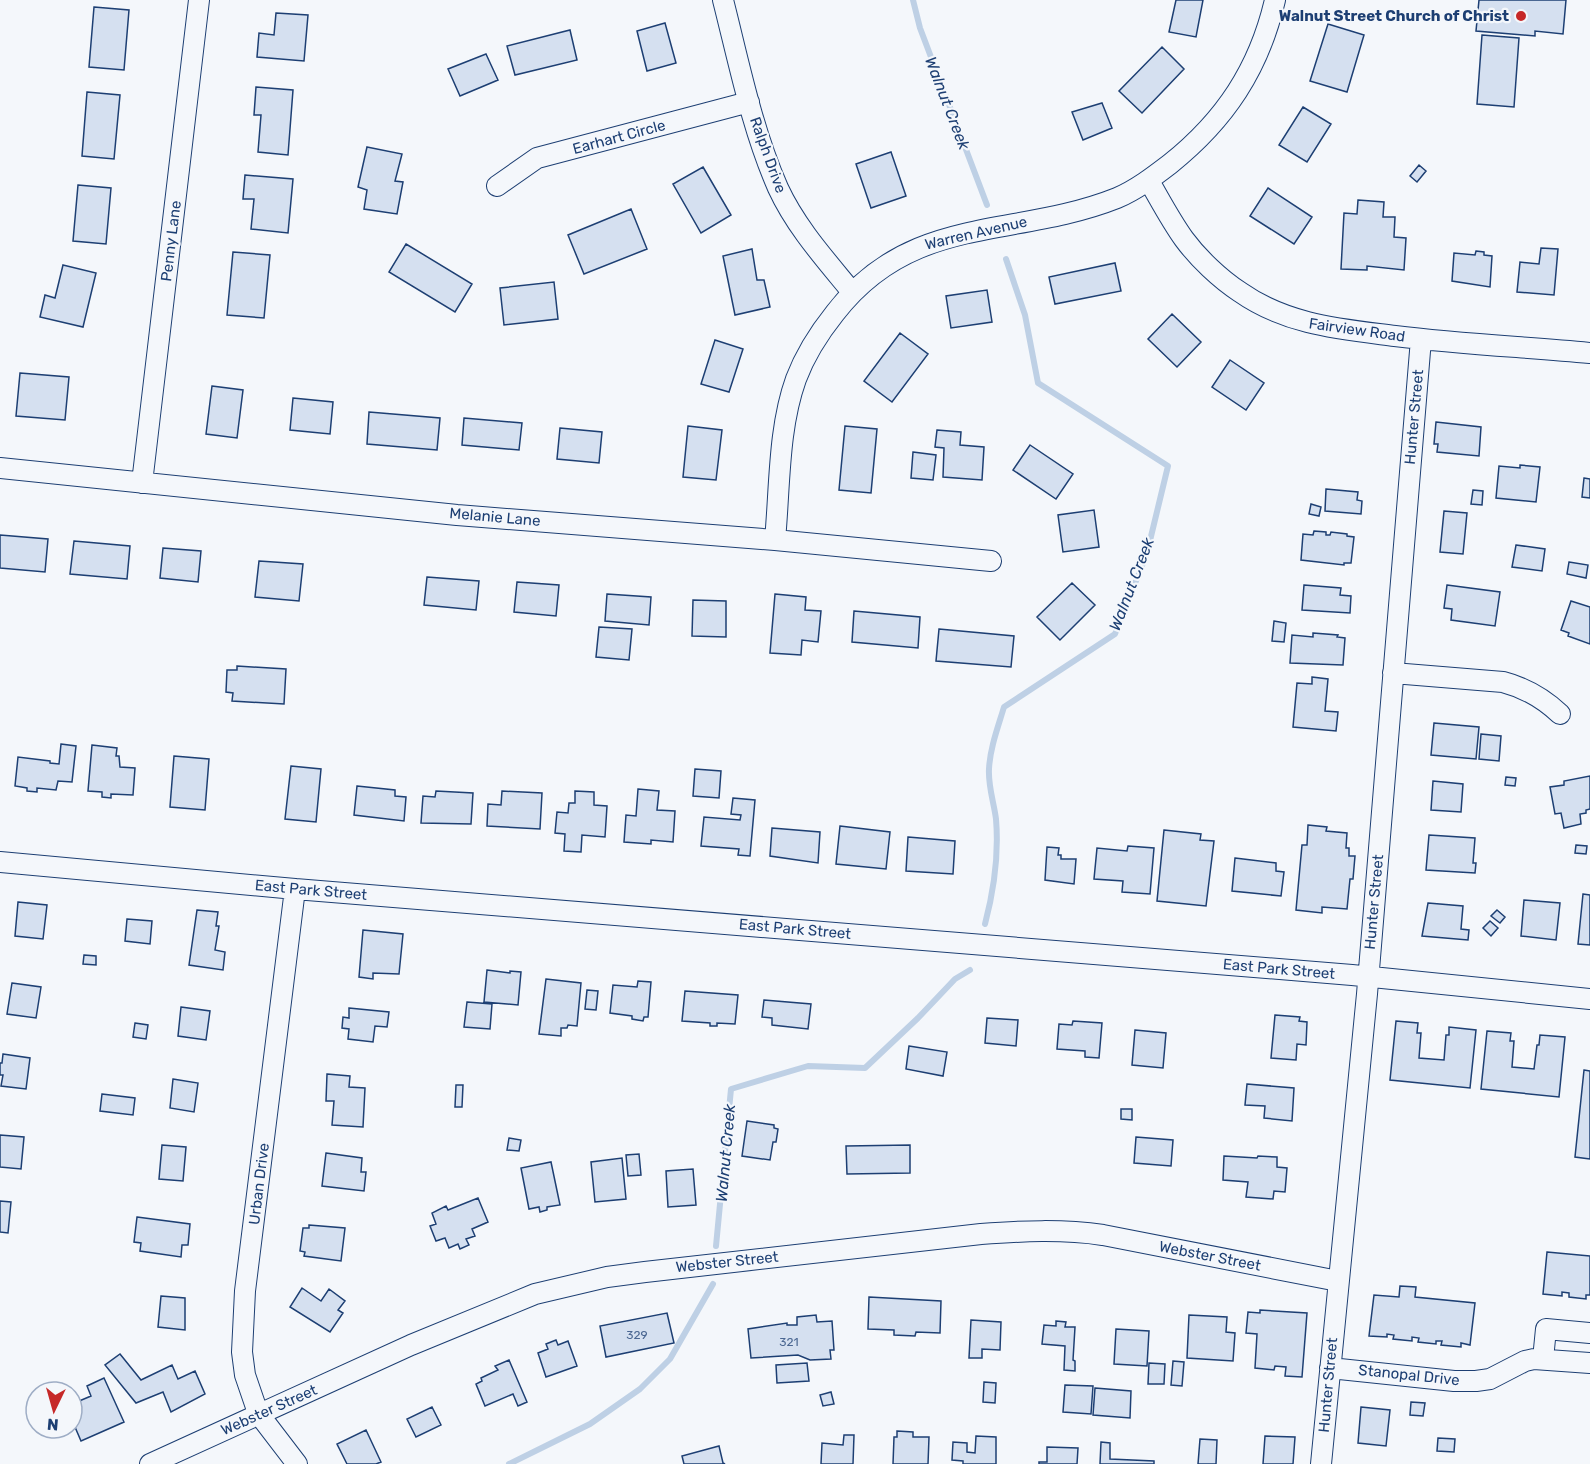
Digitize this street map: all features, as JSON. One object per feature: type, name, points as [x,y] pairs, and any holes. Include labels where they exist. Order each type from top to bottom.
[{"type":"street","name":"Penny Lane","points":[[142,483],[199,0]]},
{"type":"street","name":"Ralph Drive","points":[[723,0],[749,102],[779,189],[809,240],[852,292]]},
{"type":"street","name":"Warren Avenue","points":[[775,540],[784,431],[796,379],[820,332],[852,292],[898,257],[933,241],[1090,207],[1118,197],[1149,181],[1194,144],[1220,117],[1247,76],[1275,0]]},
{"type":"street","name":"Earhart Circle","points":[[497,186],[537,158],[749,102]]},
{"type":"street","name":"Fairview Road","points":[[1149,181],[1184,240],[1232,286],[1256,302],[1299,321],[1324,327],[1421,339],[1590,353]]},
{"type":"street","name":"Hunter Street","points":[[1321,1464],[1368,976],[1421,339]]},
{"type":"street","name":"Melanie Lane","points":[[0,468],[457,515],[775,540],[991,561]]},
{"type":"street","points":[[1393,673],[1503,682],[1538,696],[1560,714]]},
{"type":"street","name":"East Park Street","points":[[0,862],[295,889],[1368,976],[1590,999]]},
{"type":"street","name":"Urban Drive","points":[[295,889],[245,1291],[242,1352],[243,1366],[258,1413],[297,1464]]},
{"type":"street","name":"Webster Street","points":[[150,1464],[411,1345],[535,1294],[607,1277],[981,1234],[1036,1230],[1103,1235],[1338,1281]]},
{"type":"street","points":[[1543,1359],[1546,1329],[1590,1333]]},
{"type":"street","name":"Stanopal Drive","points":[[1330,1368],[1476,1382],[1490,1378],[1525,1361],[1543,1359],[1590,1364]]},
{"type":"building","points":[[1176,0],[1203,0],[1196,37],[1169,32]]},
{"type":"building","name":"Walnut Street Church of Christ","points":[[1479,0],[1566,0],[1563,34],[1535,31],[1535,36],[1476,31]]},
{"type":"building","points":[[94,7],[129,10],[124,70],[89,67]]},
{"type":"building","points":[[276,13],[308,15],[304,61],[257,57],[259,33],[274,35]]},
{"type":"building","points":[[665,23],[676,63],[647,71],[637,31]]},
{"type":"building","points":[[1328,24],[1364,35],[1347,92],[1310,81]]},
{"type":"building","points":[[570,30],[577,60],[515,75],[507,46]]},
{"type":"building","points":[[1482,35],[1519,38],[1514,107],[1477,104]]},
{"type":"building","points":[[1162,47],[1184,69],[1142,113],[1119,91]]},
{"type":"building","points":[[486,54],[498,80],[460,96],[448,69]]},
{"type":"building","points":[[256,87],[293,90],[288,155],[258,152],[261,115],[254,115]]},
{"type":"building","points":[[87,92],[120,95],[114,159],[82,156]]},
{"type":"building","points":[[1102,103],[1112,128],[1083,140],[1072,112]]},
{"type":"building","points":[[1303,107],[1331,124],[1307,162],[1279,145]]},
{"type":"building","points":[[367,147],[402,154],[395,181],[403,182],[397,214],[364,209],[367,190],[358,187]]},
{"type":"building","points":[[891,152],[906,196],[871,208],[856,164]]},
{"type":"building","points":[[1419,165],[1426,171],[1417,182],[1410,176]]},
{"type":"building","points":[[703,167],[731,215],[701,233],[673,184]]},
{"type":"building","points":[[245,175],[293,179],[288,233],[251,229],[254,199],[243,199]]},
{"type":"building","points":[[78,185],[111,188],[106,244],[73,241]]},
{"type":"building","points":[[1268,188],[1312,217],[1294,244],[1250,216]]},
{"type":"building","points":[[1358,200],[1384,202],[1383,217],[1395,217],[1394,237],[1406,238],[1404,270],[1367,266],[1367,270],[1341,269],[1344,213],[1357,214]]},
{"type":"building","points":[[631,209],[647,249],[584,274],[568,235]]},
{"type":"building","points":[[406,244],[472,284],[455,312],[389,272]]},
{"type":"building","points":[[1541,248],[1558,249],[1554,295],[1517,292],[1520,262],[1539,264]]},
{"type":"building","points":[[752,249],[757,280],[764,280],[770,307],[735,315],[723,256]]},
{"type":"building","points":[[1476,251],[1492,256],[1490,287],[1452,281],[1454,253],[1475,255]]},
{"type":"building","points":[[233,252],[270,255],[264,318],[227,315]]},
{"type":"building","points":[[1115,263],[1121,291],[1055,304],[1049,277]]},
{"type":"building","points":[[63,265],[96,273],[83,327],[40,317],[45,295],[55,298]]},
{"type":"building","points":[[554,282],[558,319],[504,325],[500,288]]},
{"type":"building","points":[[987,290],[992,322],[951,328],[946,296]]},
{"type":"building","points":[[1172,314],[1201,342],[1177,367],[1148,339]]},
{"type":"building","points":[[900,333],[928,354],[892,402],[864,381]]},
{"type":"building","points":[[715,340],[743,349],[729,392],[701,384]]},
{"type":"building","points":[[1230,360],[1264,383],[1246,410],[1212,387]]},
{"type":"building","points":[[20,373],[69,377],[65,420],[16,416]]},
{"type":"building","points":[[212,386],[243,390],[237,438],[206,434]]},
{"type":"building","points":[[293,398],[333,402],[330,434],[290,430]]},
{"type":"building","points":[[369,412],[440,418],[437,450],[367,444]]},
{"type":"building","points":[[464,418],[522,423],[519,450],[462,445]]},
{"type":"building","points":[[1436,422],[1481,427],[1479,456],[1437,452],[1438,444],[1434,444]]},
{"type":"building","points":[[688,426],[722,430],[716,480],[683,477]]},
{"type":"building","points":[[845,426],[877,429],[871,493],[839,490]]},
{"type":"building","points":[[560,428],[602,432],[599,463],[557,459]]},
{"type":"building","points":[[937,430],[961,432],[960,445],[984,447],[982,480],[943,477],[944,448],[935,447]]},
{"type":"building","points":[[1030,445],[1073,474],[1056,499],[1013,470]]},
{"type":"building","points":[[913,452],[936,455],[933,480],[911,478]]},
{"type":"building","points":[[1520,465],[1540,467],[1536,502],[1496,498],[1499,466],[1520,468]]},
{"type":"building","points":[[1584,478],[1590,479],[1590,498],[1582,497]]},
{"type":"building","points":[[1326,489],[1358,492],[1357,500],[1362,501],[1361,514],[1325,511]]},
{"type":"building","points":[[1473,490],[1483,491],[1482,505],[1471,504]]},
{"type":"building","points":[[1311,504],[1321,507],[1319,516],[1309,514]]},
{"type":"building","points":[[1094,510],[1099,547],[1063,552],[1058,515]]},
{"type":"building","points":[[1444,511],[1467,513],[1463,554],[1440,552]]},
{"type":"building","points":[[1314,531],[1326,532],[1326,535],[1330,535],[1331,532],[1354,537],[1351,563],[1344,563],[1344,565],[1301,560],[1303,534],[1313,535]]},
{"type":"building","points":[[0,535],[48,539],[45,572],[0,568]]},
{"type":"building","points":[[74,541],[130,546],[127,579],[70,574]]},
{"type":"building","points":[[1516,545],[1545,549],[1542,571],[1512,567]]},
{"type":"building","points":[[163,548],[201,551],[198,582],[160,578]]},
{"type":"building","points":[[259,561],[303,564],[299,601],[255,597]]},
{"type":"building","points":[[1569,562],[1588,565],[1586,578],[1567,574]]},
{"type":"building","points":[[427,577],[479,581],[476,610],[424,605]]},
{"type":"building","points":[[517,582],[559,585],[556,616],[514,612]]},
{"type":"building","points":[[1072,583],[1095,605],[1060,640],[1037,617]]},
{"type":"building","points":[[1304,585],[1341,588],[1340,595],[1351,596],[1350,613],[1302,610]]},
{"type":"building","points":[[1447,585],[1500,592],[1495,626],[1451,620],[1452,609],[1444,608]]},
{"type":"building","points":[[607,594],[651,597],[649,625],[605,621]]},
{"type":"building","points":[[775,594],[806,597],[805,610],[821,611],[818,642],[802,640],[801,655],[770,653]]},
{"type":"building","points":[[693,600],[726,601],[726,637],[692,636]]},
{"type":"building","points":[[1571,601],[1590,607],[1590,644],[1568,636],[1569,633],[1561,630]]},
{"type":"building","points":[[854,611],[920,617],[918,648],[852,642]]},
{"type":"building","points":[[1274,621],[1286,623],[1284,642],[1272,641]]},
{"type":"building","points":[[599,627],[632,629],[629,660],[596,657]]},
{"type":"building","points":[[939,629],[1014,636],[1011,667],[936,661]]},
{"type":"building","points":[[1313,633],[1338,635],[1337,637],[1345,638],[1343,665],[1290,663],[1292,635],[1313,637]]},
{"type":"building","points":[[237,666],[286,669],[284,704],[232,701],[233,693],[226,692],[227,670],[237,670]]},
{"type":"building","points":[[1312,677],[1328,679],[1325,711],[1338,712],[1336,731],[1293,727],[1297,683],[1312,684]]},
{"type":"building","points":[[1434,723],[1479,727],[1476,759],[1431,755]]},
{"type":"building","points":[[1481,734],[1501,736],[1499,761],[1479,759]]},
{"type":"building","points":[[61,744],[76,746],[72,782],[58,781],[56,790],[37,788],[37,792],[15,786],[18,757],[59,764]]},
{"type":"building","points":[[92,745],[117,748],[116,756],[119,756],[120,767],[135,768],[133,795],[111,794],[111,798],[102,797],[102,792],[88,791]]},
{"type":"building","points":[[174,756],[209,759],[205,810],[170,807]]},
{"type":"building","points":[[291,766],[321,769],[316,822],[285,819]]},
{"type":"building","points":[[695,769],[721,771],[719,798],[693,796]]},
{"type":"building","points":[[1590,776],[1590,809],[1580,814],[1581,824],[1564,828],[1561,813],[1555,814],[1550,787],[1564,785],[1564,781]]},
{"type":"building","points":[[1506,777],[1516,778],[1515,786],[1505,785]]},
{"type":"building","points":[[1433,781],[1463,784],[1461,812],[1431,810]]},
{"type":"building","points":[[357,786],[395,790],[395,796],[406,797],[404,821],[354,815]]},
{"type":"building","points":[[638,789],[659,791],[657,810],[675,811],[673,842],[651,840],[651,844],[624,842],[626,815],[636,816]]},
{"type":"building","points":[[436,791],[473,793],[471,824],[421,823],[423,796],[435,797]]},
{"type":"building","points":[[502,791],[542,793],[540,829],[487,826],[488,804],[501,805]]},
{"type":"building","points":[[575,791],[594,792],[594,805],[607,806],[605,837],[582,835],[581,852],[564,851],[565,834],[555,833],[557,812],[568,813],[569,803],[575,803]]},
{"type":"building","points":[[733,798],[755,800],[750,856],[738,855],[739,849],[701,846],[704,817],[740,820],[741,815],[731,814]]},
{"type":"building","points":[[1308,825],[1327,827],[1326,831],[1347,833],[1346,848],[1349,848],[1349,856],[1355,856],[1347,909],[1322,907],[1322,913],[1296,910],[1302,845],[1307,845]]},
{"type":"building","points":[[840,826],[890,832],[886,869],[836,864]]},
{"type":"building","points":[[772,828],[820,832],[818,863],[770,856]]},
{"type":"building","points":[[1164,830],[1201,834],[1200,840],[1214,841],[1206,906],[1157,901]]},
{"type":"building","points":[[1429,835],[1475,838],[1473,863],[1476,863],[1475,873],[1426,870]]},
{"type":"building","points":[[908,837],[955,841],[953,874],[906,871]]},
{"type":"building","points":[[1576,845],[1587,846],[1586,854],[1575,853]]},
{"type":"building","points":[[1128,846],[1154,848],[1150,894],[1122,892],[1123,881],[1094,879],[1097,848],[1127,851]]},
{"type":"building","points":[[1047,847],[1059,848],[1058,855],[1061,855],[1061,859],[1076,859],[1074,884],[1045,880]]},
{"type":"building","points":[[1235,858],[1276,863],[1276,871],[1284,872],[1281,896],[1232,891]]},
{"type":"building","points":[[1583,894],[1590,895],[1590,945],[1578,944]]},
{"type":"building","points":[[1524,900],[1560,903],[1556,940],[1521,936]]},
{"type":"building","points":[[18,902],[47,905],[43,939],[15,936]]},
{"type":"building","points":[[1428,903],[1463,906],[1461,929],[1469,930],[1468,940],[1422,936]]},
{"type":"building","points":[[197,910],[218,912],[216,926],[219,926],[215,950],[225,952],[223,970],[189,965]]},
{"type":"building","points":[[1497,910],[1505,917],[1500,923],[1491,916]]},
{"type":"building","points":[[127,919],[152,921],[150,944],[125,941]]},
{"type":"building","points":[[1490,921],[1498,928],[1491,936],[1483,928]]},
{"type":"building","points":[[363,930],[403,934],[399,974],[373,973],[373,979],[359,977]]},
{"type":"building","points":[[84,955],[96,956],[96,965],[83,964]]},
{"type":"building","points":[[487,970],[521,972],[518,1005],[484,1002]]},
{"type":"building","points":[[546,979],[581,983],[577,1026],[568,1025],[567,1028],[561,1028],[561,1036],[539,1034]]},
{"type":"building","points":[[638,981],[651,982],[648,1017],[644,1017],[643,1021],[632,1019],[632,1016],[610,1013],[613,985],[637,987]]},
{"type":"building","points":[[12,983],[41,987],[36,1018],[7,1014]]},
{"type":"building","points":[[587,990],[598,991],[596,1010],[585,1009]]},
{"type":"building","points":[[685,991],[738,995],[735,1024],[717,1023],[717,1026],[710,1026],[710,1023],[682,1021]]},
{"type":"building","points":[[764,1000],[811,1004],[808,1029],[772,1025],[772,1018],[762,1017]]},
{"type":"building","points":[[467,1002],[492,1004],[490,1029],[464,1027]]},
{"type":"building","points":[[181,1007],[210,1011],[206,1040],[178,1036]]},
{"type":"building","points":[[349,1008],[389,1012],[387,1027],[375,1026],[373,1042],[348,1039],[349,1029],[342,1028],[343,1017],[349,1018]]},
{"type":"building","points":[[1275,1015],[1300,1017],[1299,1021],[1307,1022],[1306,1045],[1297,1044],[1296,1060],[1271,1058]]},
{"type":"building","points":[[987,1018],[1018,1020],[1016,1046],[985,1043]]},
{"type":"building","points":[[1073,1021],[1102,1023],[1099,1058],[1085,1057],[1085,1051],[1057,1049],[1059,1024],[1072,1025]]},
{"type":"building","points":[[1396,1021],[1418,1023],[1417,1033],[1421,1033],[1419,1058],[1444,1060],[1449,1027],[1476,1030],[1470,1088],[1390,1080]]},
{"type":"building","points":[[135,1023],[148,1025],[146,1039],[133,1037]]},
{"type":"building","points":[[1135,1030],[1166,1033],[1163,1068],[1132,1065]]},
{"type":"building","points":[[1487,1031],[1511,1033],[1510,1041],[1514,1041],[1512,1067],[1534,1069],[1540,1035],[1565,1037],[1559,1097],[1481,1089]]},
{"type":"building","points":[[909,1046],[947,1052],[943,1076],[906,1069]]},
{"type":"building","points":[[3,1054],[30,1058],[26,1089],[1,1086],[3,1075],[0,1075],[0,1063],[2,1063]]},
{"type":"building","points":[[1584,1070],[1590,1071],[1590,1159],[1575,1157]]},
{"type":"building","points":[[327,1074],[350,1076],[349,1087],[365,1088],[363,1127],[332,1125],[334,1101],[326,1101]]},
{"type":"building","points":[[173,1079],[198,1083],[194,1112],[170,1108]]},
{"type":"building","points":[[1247,1084],[1294,1088],[1292,1121],[1264,1118],[1265,1106],[1245,1105]]},
{"type":"building","points":[[456,1085],[463,1085],[462,1107],[455,1107]]},
{"type":"building","points":[[102,1094],[135,1098],[133,1115],[100,1111]]},
{"type":"building","points":[[1121,1109],[1132,1109],[1132,1120],[1121,1119]]},
{"type":"building","points":[[747,1121],[774,1125],[774,1128],[778,1129],[770,1160],[742,1156]]},
{"type":"building","points":[[0,1135],[24,1137],[21,1169],[0,1167]]},
{"type":"building","points":[[1136,1137],[1173,1140],[1171,1166],[1134,1163]]},
{"type":"building","points":[[509,1138],[521,1140],[519,1151],[507,1150]]},
{"type":"building","points":[[162,1145],[186,1147],[183,1181],[159,1179]]},
{"type":"building","points":[[910,1145],[910,1173],[847,1174],[846,1146]]},
{"type":"building","points":[[326,1153],[362,1158],[361,1172],[366,1172],[364,1191],[322,1186]]},
{"type":"building","points":[[639,1154],[641,1175],[628,1176],[626,1155]]},
{"type":"building","points":[[1224,1156],[1277,1157],[1277,1167],[1287,1168],[1285,1192],[1274,1191],[1273,1199],[1246,1197],[1248,1182],[1223,1180]]},
{"type":"building","points":[[622,1158],[626,1199],[595,1202],[591,1162]]},
{"type":"building","points":[[551,1162],[560,1205],[547,1207],[547,1210],[540,1212],[539,1207],[529,1209],[521,1168]]},
{"type":"building","points":[[693,1169],[696,1205],[668,1207],[666,1171]]},
{"type":"building","points":[[478,1198],[488,1222],[472,1229],[475,1236],[466,1239],[469,1245],[460,1249],[458,1244],[449,1248],[445,1238],[436,1241],[430,1226],[436,1224],[432,1213],[446,1206],[448,1210]]},
{"type":"building","points":[[0,1201],[11,1202],[8,1233],[0,1232]]},
{"type":"building","points":[[137,1217],[190,1224],[188,1245],[182,1245],[181,1257],[140,1251],[141,1243],[134,1242]]},
{"type":"building","points":[[309,1225],[345,1228],[341,1261],[304,1256],[305,1252],[300,1251],[303,1228],[309,1228]]},
{"type":"building","points":[[1547,1252],[1590,1256],[1590,1295],[1586,1295],[1586,1299],[1569,1297],[1569,1293],[1562,1292],[1562,1296],[1543,1294]]},
{"type":"building","points":[[1400,1286],[1416,1287],[1415,1297],[1475,1303],[1470,1345],[1461,1343],[1461,1347],[1441,1345],[1442,1341],[1436,1341],[1436,1344],[1418,1342],[1419,1338],[1412,1337],[1412,1341],[1393,1339],[1394,1335],[1387,1334],[1387,1337],[1369,1336],[1374,1295],[1399,1297]]},
{"type":"building","points":[[302,1288],[321,1301],[329,1289],[345,1301],[338,1310],[343,1313],[330,1332],[290,1307]]},
{"type":"building","points":[[161,1296],[185,1298],[185,1330],[158,1327]]},
{"type":"building","points":[[869,1297],[941,1301],[940,1333],[916,1332],[915,1336],[894,1335],[894,1330],[868,1329]]},
{"type":"building","points":[[1260,1310],[1307,1313],[1302,1377],[1285,1376],[1286,1367],[1275,1366],[1274,1370],[1255,1368],[1257,1334],[1246,1333],[1248,1312],[1260,1313]]},
{"type":"building","points":[[667,1313],[674,1343],[606,1357],[600,1326]]},
{"type":"building","points":[[816,1315],[817,1322],[832,1321],[834,1350],[830,1350],[831,1359],[810,1360],[798,1355],[751,1358],[748,1329],[787,1323],[787,1325],[797,1325],[797,1317]]},
{"type":"building","points":[[1189,1315],[1227,1317],[1226,1332],[1235,1333],[1233,1361],[1187,1358]]},
{"type":"building","points":[[971,1320],[1001,1322],[1000,1350],[982,1349],[982,1358],[969,1358]]},
{"type":"building","points":[[1056,1321],[1066,1322],[1065,1327],[1075,1327],[1073,1360],[1075,1371],[1064,1370],[1065,1346],[1042,1344],[1044,1325],[1056,1326]]},
{"type":"building","points":[[1116,1329],[1149,1331],[1147,1366],[1114,1364]]},
{"type":"building","points":[[556,1340],[558,1345],[568,1341],[577,1366],[546,1377],[538,1353],[548,1349],[546,1344]]},
{"type":"building","points":[[120,1354],[141,1380],[172,1365],[178,1379],[195,1371],[205,1394],[171,1412],[163,1392],[136,1403],[105,1365]]},
{"type":"building","points":[[509,1360],[527,1402],[518,1406],[513,1394],[485,1406],[476,1384],[482,1381],[481,1378],[498,1370],[495,1366]]},
{"type":"building","points":[[1173,1361],[1184,1362],[1182,1386],[1171,1385]]},
{"type":"building","points":[[807,1363],[809,1381],[777,1383],[776,1365]]},
{"type":"building","points":[[1149,1363],[1165,1364],[1164,1384],[1148,1384]]},
{"type":"building","points":[[104,1378],[124,1422],[84,1440],[84,1399],[91,1396],[87,1386]]},
{"type":"building","points":[[984,1382],[996,1383],[995,1403],[983,1402]]},
{"type":"building","points":[[1065,1385],[1093,1386],[1091,1414],[1063,1412]]},
{"type":"building","points":[[1095,1388],[1131,1391],[1130,1418],[1093,1415]]},
{"type":"building","points":[[831,1392],[834,1404],[823,1406],[820,1395]]},
{"type":"building","points":[[1411,1402],[1425,1403],[1423,1416],[1410,1415]]},
{"type":"building","points":[[432,1407],[441,1425],[416,1437],[407,1419]]},
{"type":"building","points":[[1361,1407],[1390,1410],[1386,1446],[1358,1443]]},
{"type":"building","points":[[366,1430],[381,1462],[347,1464],[337,1444]]},
{"type":"building","points":[[897,1431],[913,1432],[913,1437],[929,1437],[928,1464],[893,1464],[894,1437],[897,1437]]},
{"type":"building","points":[[844,1435],[854,1435],[853,1464],[821,1464],[822,1443],[843,1445]]},
{"type":"building","points":[[976,1436],[996,1437],[996,1464],[963,1464],[963,1461],[952,1460],[953,1442],[967,1443],[967,1452],[975,1453]]},
{"type":"building","points":[[1265,1436],[1295,1437],[1293,1464],[1263,1464]]},
{"type":"building","points":[[1438,1438],[1455,1439],[1454,1452],[1437,1451]]},
{"type":"building","points":[[1200,1439],[1217,1440],[1216,1464],[1198,1464]]},
{"type":"building","points":[[1101,1442],[1110,1443],[1110,1459],[1154,1461],[1154,1464],[1100,1464]]},
{"type":"building","points":[[719,1446],[725,1464],[684,1464],[682,1456]]},
{"type":"building","points":[[1047,1447],[1078,1448],[1077,1464],[1039,1464],[1039,1462],[1047,1462]]},
{"type":"waterway","name":"Walnut Creek","points":[[913,0],[920,28],[987,205]]},
{"type":"waterway","name":"Walnut Creek","points":[[985,924],[991,898],[997,846],[989,769],[1004,707],[1115,634],[1147,553],[1168,466],[1038,383],[1025,315],[1006,259]]},
{"type":"waterway","name":"Walnut Creek","points":[[716,1246],[731,1089],[808,1066],[865,1068],[955,979],[970,970]]},
{"type":"waterway","name":"Walnut Creek","points":[[509,1464],[590,1424],[640,1389],[670,1359],[713,1284]]},
{"type":"place","name":"Walnut Street Church of Christ","points":[[1521,16]]}]
